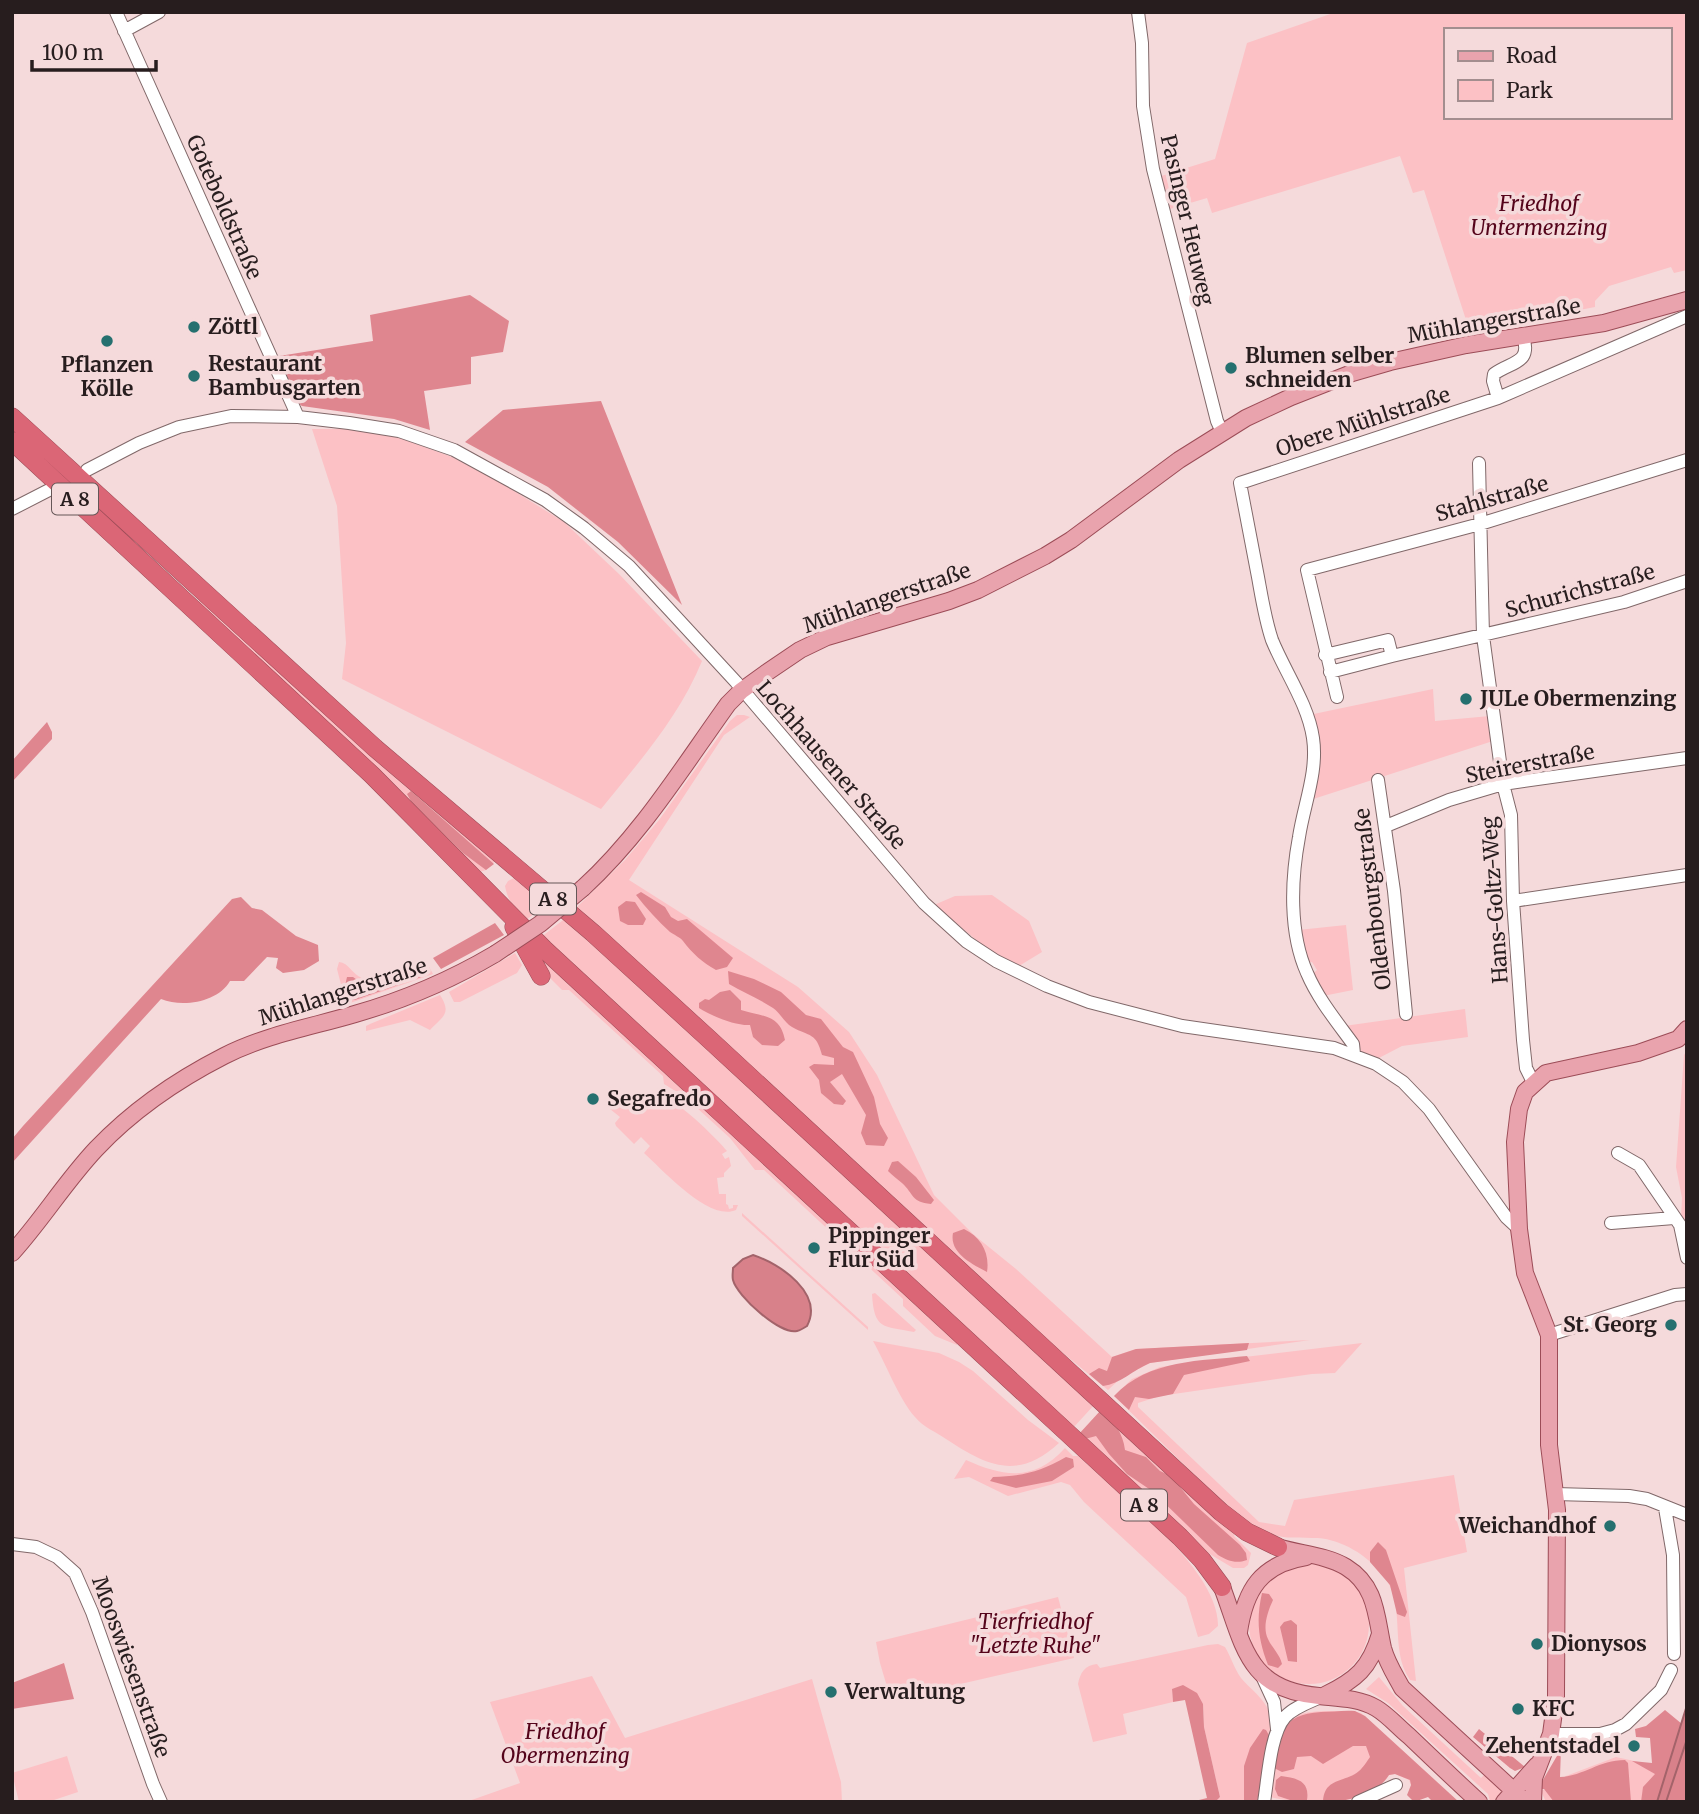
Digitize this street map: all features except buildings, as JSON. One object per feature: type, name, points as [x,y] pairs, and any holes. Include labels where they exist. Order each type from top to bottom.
[{"type":"highway","name":"A 8","points":[[12,417],[375,748],[603,942],[1221,1512],[1247,1532],[1278,1547]]},
{"type":"highway","name":"A 8","points":[[12,441],[372,775],[584,986],[1180,1537],[1222,1587]]},
{"type":"highway","points":[[504,909],[541,976]]},
{"type":"highway","points":[[957,1350],[999,1370]]},
{"type":"main road","name":"Mühlangerstraße","points":[[12,1252],[96,1149],[134,1114],[178,1082],[246,1046],[385,1005],[461,974],[540,924],[608,865],[637,832],[741,691],[800,650],[827,637],[978,590],[1045,556],[1070,540],[1222,432],[1280,402],[1352,373],[1431,352],[1616,320],[1687,300]]},
{"type":"main road","points":[[1533,1802],[1533,1787],[1551,1734],[1556,1697],[1557,1510],[1549,1445],[1549,1335],[1525,1273],[1515,1167],[1516,1123],[1525,1092],[1546,1073],[1638,1053],[1678,1040],[1687,1029]]},
{"type":"main road","points":[[1278,1547],[1330,1560],[1347,1567],[1361,1579],[1371,1595],[1384,1650],[1402,1688],[1508,1796],[1525,1802]]},
{"type":"main road","points":[[1239,1633],[1244,1604],[1259,1579],[1283,1563],[1312,1556]]},
{"type":"main road","points":[[1222,1587],[1252,1663],[1262,1676],[1280,1688],[1301,1694],[1348,1699],[1376,1708],[1479,1802]]},
{"type":"main road","points":[[1323,1696],[1355,1678],[1367,1665],[1381,1630]]},
{"type":"main road","points":[[1508,1796],[1540,1762]]},
{"type":"street","name":"Goteboldstraße","points":[[116,12],[298,417]]},
{"type":"street","points":[[124,31],[159,12]]},
{"type":"street","name":"Pasinger Heuweg","points":[[1138,12],[1142,43],[1143,106],[1153,169],[1222,432]]},
{"type":"street","name":"Obere Mühlstraße","points":[[1354,1054],[1353,1044],[1320,998],[1308,976],[1299,951],[1294,922],[1294,884],[1298,839],[1313,776],[1315,754],[1312,734],[1272,639],[1263,608],[1240,483],[1498,398],[1687,316]]},
{"type":"street","points":[[1498,398],[1493,381],[1494,373],[1522,360],[1526,345],[1523,336]]},
{"type":"street","name":"Lochhausener Straße","points":[[87,470],[159,435],[198,422],[231,416],[298,417],[399,431],[454,450],[545,500],[629,566],[924,903],[967,942],[996,961],[1047,986],[1089,1002],[1199,1029],[1311,1044],[1354,1054],[1385,1070],[1420,1098],[1506,1217],[1519,1229]]},
{"type":"street","name":"Stahlstraße","points":[[1325,655],[1307,570],[1480,524],[1687,460]]},
{"type":"street","name":"Hans-Goltz-Weg","points":[[1479,463],[1483,636],[1503,785],[1511,815],[1513,901],[1526,1068],[1533,1082]]},
{"type":"street","points":[[12,509],[51,489]]},
{"type":"street","name":"Schurichstraße","points":[[1330,672],[1624,602],[1687,581]]},
{"type":"street","points":[[1337,697],[1325,655],[1388,639],[1392,656]]},
{"type":"street","name":"Steirerstraße","points":[[1386,827],[1449,800],[1503,785],[1687,758]]},
{"type":"street","name":"Oldenbourgstraße","points":[[1378,780],[1386,827],[1406,1014]]},
{"type":"street","points":[[1513,901],[1687,875]]},
{"type":"street","points":[[1618,1153],[1639,1165],[1681,1225],[1687,1258]]},
{"type":"street","points":[[1611,1223],[1674,1217]]},
{"type":"street","points":[[1549,1335],[1675,1295],[1687,1294]]},
{"type":"street","points":[[1555,1494],[1647,1499],[1687,1515]]},
{"type":"street","points":[[1665,1508],[1673,1555],[1674,1654]]},
{"type":"street","name":"Mooswiesenstraße","points":[[12,1544],[36,1547],[47,1552],[75,1573],[92,1612],[161,1802]]},
{"type":"street","points":[[1551,1734],[1600,1734],[1626,1724],[1661,1690],[1671,1670]]},
{"type":"street","points":[[1262,1676],[1273,1702],[1277,1730]]},
{"type":"street","points":[[1264,1802],[1277,1730],[1284,1717],[1323,1696]]},
{"type":"street","points":[[1358,1802],[1396,1785]]},
{"type":"green space","name":"Friedhof Untermenzing","points":[[1336,12],[1687,12],[1687,270],[1674,273],[1671,267],[1609,286],[1595,301],[1595,307],[1528,320],[1468,326],[1424,190],[1413,193],[1400,156],[1212,213],[1207,198],[1170,209],[1164,204],[1158,177],[1215,159],[1247,43]]},
{"type":"green space","points":[[312,429],[349,429],[397,437],[452,457],[506,486],[564,522],[619,574],[702,661],[693,682],[670,720],[601,809],[342,679],[346,643],[337,506]]},
{"type":"green space","points":[[203,597],[497,859],[486,870],[477,873],[196,604]]},
{"type":"green space","points":[[1433,689],[1435,721],[1490,716],[1493,741],[1304,802],[1312,755],[1304,716]]},
{"type":"green space","points":[[737,715],[750,717],[724,735],[629,880],[798,987],[849,1032],[877,1075],[934,1195],[974,1235],[1016,1269],[1112,1357],[1136,1349],[1310,1340],[1150,1363],[1121,1378],[1108,1390],[1052,1344],[576,908],[625,860],[659,820]]},
{"type":"green space","points":[[518,876],[549,902],[526,920],[512,905],[505,886],[508,881]]},
{"type":"green space","points":[[992,895],[1029,921],[1042,952],[1019,966],[997,957],[934,905],[955,896]]},
{"type":"green space","points":[[567,917],[1095,1404],[1073,1428],[540,938]]},
{"type":"green space","points":[[1346,925],[1353,990],[1323,996],[1311,975],[1317,970],[1312,962],[1306,963],[1298,930]]},
{"type":"green space","points":[[536,951],[957,1341],[957,1345],[935,1336],[903,1306],[903,1299],[764,1170],[755,1170],[730,1138],[685,1097],[664,1084],[663,1076],[569,990],[562,990],[545,973]]},
{"type":"green space","points":[[515,953],[522,965],[517,973],[460,1002],[454,1002],[449,992]]},
{"type":"green space","points":[[417,960],[427,963],[433,974],[350,1003],[345,1000],[337,969],[339,962],[367,979]]},
{"type":"green space","points":[[440,995],[446,1011],[430,1030],[410,1020],[366,1031],[366,1026],[370,1024]]},
{"type":"green space","points":[[1465,1009],[1468,1037],[1402,1046],[1377,1059],[1362,1052],[1344,1026]]},
{"type":"green space","points":[[1687,1050],[1687,1271],[1680,1238],[1682,1198],[1676,1167],[1684,1055]]},
{"type":"green space","points":[[610,1098],[617,1104],[629,1104],[629,1110],[633,1109],[631,1104],[636,1103],[638,1108],[642,1107],[641,1102],[669,1101],[700,1123],[727,1151],[722,1154],[725,1159],[729,1157],[731,1166],[724,1173],[724,1177],[717,1178],[719,1194],[726,1194],[729,1209],[738,1205],[736,1210],[725,1212],[713,1209],[674,1182],[644,1153],[650,1146],[641,1137],[634,1144],[616,1126],[615,1123],[620,1117],[605,1105]]},
{"type":"green space","points":[[742,1213],[868,1327],[868,1330],[742,1216]]},
{"type":"green space","points":[[875,1293],[916,1330],[895,1329],[882,1324],[873,1306],[872,1294]]},
{"type":"green space","points":[[873,1341],[939,1353],[959,1362],[1059,1443],[1044,1455],[1016,1466],[989,1462],[975,1456],[926,1427],[915,1417],[898,1391]]},
{"type":"green space","points":[[1362,1343],[1335,1373],[1160,1396],[1138,1403],[1138,1407],[1259,1522],[1285,1526],[1294,1500],[1454,1475],[1467,1552],[1404,1568],[1416,1681],[1410,1680],[1400,1654],[1396,1612],[1390,1586],[1376,1567],[1353,1550],[1327,1539],[1281,1537],[1260,1530],[1206,1486],[1114,1396],[1132,1379],[1160,1367]]},
{"type":"green space","points":[[1101,1410],[1236,1532],[1234,1536],[1251,1553],[1248,1565],[1244,1568],[1233,1568],[1208,1553],[1176,1527],[1079,1434]]},
{"type":"green space","points":[[1065,1448],[1073,1456],[1078,1456],[1141,1511],[1185,1557],[1214,1604],[1218,1626],[1209,1634],[1198,1637],[1186,1597],[1084,1502],[1070,1485],[1061,1482],[1008,1496],[969,1477],[954,1479],[966,1460],[993,1470],[1018,1473],[1042,1467]]},
{"type":"green space","points":[[1309,1564],[1332,1568],[1352,1581],[1365,1601],[1369,1624],[1365,1647],[1352,1667],[1332,1680],[1309,1684],[1286,1680],[1266,1667],[1253,1647],[1249,1624],[1253,1601],[1266,1581],[1286,1568]]},
{"type":"green space","name":"Tierfriedhof \"Letzte Ruhe\"","points":[[1058,1597],[1074,1658],[891,1700],[876,1642]]},
{"type":"green space","points":[[1218,1644],[1225,1647],[1241,1678],[1269,1710],[1273,1725],[1258,1802],[1215,1802],[1220,1797],[1204,1727],[1203,1704],[1172,1689],[1173,1702],[1123,1714],[1127,1734],[1093,1742],[1078,1684],[1086,1668],[1097,1664],[1100,1668]]},
{"type":"green space","name":"Friedhof Obermenzing","points":[[592,1676],[625,1738],[812,1679],[841,1782],[842,1802],[466,1802],[520,1783],[490,1702]]},
{"type":"green space","points":[[1379,1677],[1403,1706],[1481,1778],[1485,1774],[1503,1791],[1493,1802],[1488,1794],[1388,1703],[1366,1689]]},
{"type":"green space","points":[[1312,1712],[1361,1713],[1458,1802],[1411,1785],[1409,1780],[1395,1774],[1389,1775],[1367,1793],[1351,1798],[1317,1802],[1270,1797],[1277,1748],[1292,1719]]},
{"type":"green space","points":[[1687,1723],[1687,1802],[1546,1802],[1540,1789],[1545,1790],[1566,1776],[1616,1757],[1666,1768]]},
{"type":"green space","points":[[67,1756],[78,1792],[48,1802],[19,1802],[12,1773]]},
{"type":"shaded area","points":[[470,295],[509,321],[503,352],[471,357],[471,384],[424,391],[430,430],[394,419],[302,406],[294,400],[273,357],[373,341],[370,315]]},
{"type":"shaded area","points":[[601,401],[682,605],[618,542],[548,487],[465,442],[503,410]]},
{"type":"shaded area","points":[[47,722],[52,739],[12,782],[12,761]]},
{"type":"shaded area","points":[[411,791],[494,864],[486,870],[463,853],[412,803],[407,794]]},
{"type":"shaded area","points":[[641,892],[665,907],[671,917],[678,921],[687,919],[733,958],[727,967],[716,970],[706,964],[648,910],[636,895]]},
{"type":"shaded area","points":[[241,897],[252,908],[262,910],[296,936],[318,945],[319,961],[304,970],[283,973],[276,968],[278,958],[267,957],[244,981],[230,981],[209,998],[189,1003],[161,999],[12,1163],[12,1139],[23,1126],[232,899]]},
{"type":"shaded area","points":[[626,901],[635,902],[646,919],[643,925],[628,925],[620,921],[618,907]]},
{"type":"shaded area","points":[[495,923],[504,935],[441,969],[433,958]]},
{"type":"shaded area","points":[[423,964],[428,969],[427,975],[355,1000],[347,998],[347,977],[353,977],[367,987]]},
{"type":"shaded area","points":[[728,971],[754,979],[781,992],[806,1015],[821,1019],[843,1047],[853,1052],[874,1097],[880,1124],[888,1138],[884,1146],[866,1145],[861,1133],[866,1115],[842,1074],[830,1082],[846,1101],[843,1105],[834,1104],[821,1093],[819,1080],[809,1067],[814,1064],[834,1065],[834,1058],[822,1055],[815,1039],[789,1025],[773,1008],[729,984]]},
{"type":"shaded area","points":[[730,990],[741,1001],[741,1010],[775,1021],[785,1040],[778,1046],[762,1045],[753,1037],[750,1025],[724,1020],[699,1008],[699,1003],[705,999],[709,1000],[720,992]]},
{"type":"shaded area","points":[[898,1161],[916,1177],[934,1200],[931,1204],[916,1199],[888,1171],[892,1162]]},
{"type":"shaded area","points":[[964,1229],[975,1236],[983,1246],[987,1258],[987,1272],[958,1252],[953,1233]]},
{"type":"shaded area","points":[[753,1255],[776,1265],[805,1292],[811,1314],[807,1326],[797,1331],[780,1327],[760,1313],[742,1295],[733,1280],[733,1268]]},
{"type":"shaded area","points":[[1249,1343],[1247,1350],[1150,1363],[1115,1383],[1103,1386],[1089,1374],[1099,1368],[1107,1371],[1112,1357],[1136,1349]]},
{"type":"shaded area","points":[[1247,1356],[1250,1361],[1184,1375],[1173,1394],[1149,1399],[1135,1397],[1129,1410],[1114,1396],[1128,1384],[1159,1368],[1194,1361]]},
{"type":"shaded area","points":[[1101,1410],[1117,1428],[1125,1450],[1146,1457],[1160,1471],[1171,1476],[1194,1504],[1240,1545],[1247,1560],[1232,1561],[1218,1555],[1152,1491],[1127,1474],[1096,1436],[1085,1439],[1079,1434]]},
{"type":"shaded area","points":[[1066,1457],[1073,1459],[1074,1467],[1052,1481],[1016,1488],[990,1481],[993,1477],[1039,1470]]},
{"type":"shaded area","points":[[1378,1542],[1386,1550],[1407,1612],[1405,1617],[1397,1614],[1390,1585],[1370,1562],[1370,1552]]},
{"type":"shaded area","points":[[1262,1593],[1269,1594],[1273,1600],[1266,1629],[1268,1639],[1282,1664],[1278,1668],[1268,1665],[1260,1638],[1259,1612]]},
{"type":"shaded area","points":[[1291,1620],[1297,1625],[1297,1662],[1288,1661],[1280,1627]]},
{"type":"shaded area","points":[[64,1663],[74,1699],[12,1709],[12,1683]]},
{"type":"shaded area","points":[[1183,1685],[1197,1693],[1203,1704],[1204,1727],[1220,1797],[1215,1802],[1191,1802],[1207,1798],[1185,1700],[1173,1702],[1172,1689]]},
{"type":"shaded area","points":[[1687,1705],[1687,1739],[1666,1802],[1657,1802]]},
{"type":"shaded area","points":[[1665,1710],[1682,1724],[1657,1802],[1641,1802],[1643,1787],[1655,1774],[1632,1761],[1652,1763],[1650,1738],[1636,1737],[1635,1729],[1646,1726]]},
{"type":"shaded area","points":[[1355,1711],[1365,1716],[1459,1802],[1433,1802],[1428,1797],[1414,1802],[1407,1795],[1410,1780],[1395,1774],[1389,1775],[1368,1793],[1341,1801],[1323,1802],[1324,1794],[1331,1784],[1359,1771],[1370,1757],[1366,1746],[1353,1746],[1323,1764],[1311,1756],[1297,1757],[1294,1769],[1282,1772],[1274,1768],[1281,1736],[1290,1722],[1297,1717],[1321,1712]]},
{"type":"shaded area","points":[[1263,1729],[1270,1737],[1257,1802],[1244,1802],[1244,1766],[1250,1748]]},
{"type":"shaded area","points":[[1479,1729],[1525,1767],[1515,1771],[1510,1768],[1473,1737]]},
{"type":"shaded area","points":[[1687,1739],[1687,1802],[1666,1802]]},
{"type":"shaded area","points":[[1561,1749],[1560,1777],[1625,1760],[1628,1763],[1631,1802],[1554,1802],[1544,1789],[1540,1789],[1540,1785]]},
{"type":"shaded area","points":[[1281,1776],[1301,1782],[1306,1789],[1307,1800],[1293,1801],[1278,1796],[1275,1789],[1276,1780]]},
{"type":"place","name":"Zöttl","points":[[194,327]]},
{"type":"place","name":"Pflanzen Kölle","points":[[107,341]]},
{"type":"place","name":"Blumen selber schneiden","points":[[1231,368]]},
{"type":"place","name":"Restaurant Bambusgarten","points":[[194,376]]},
{"type":"place","name":"JULe Obermenzing","points":[[1466,699]]},
{"type":"place","name":"Segafredo","points":[[593,1099]]},
{"type":"place","name":"Pippinger Flur Süd","points":[[814,1248]]},
{"type":"place","name":"St. Georg","points":[[1671,1325]]},
{"type":"place","name":"Weichandhof","points":[[1610,1526]]},
{"type":"place","name":"Dionysos","points":[[1537,1644]]},
{"type":"place","name":"Verwaltung","points":[[831,1692]]},
{"type":"place","name":"KFC","points":[[1518,1709]]},
{"type":"place","name":"Zehentstadel","points":[[1634,1746]]}]
